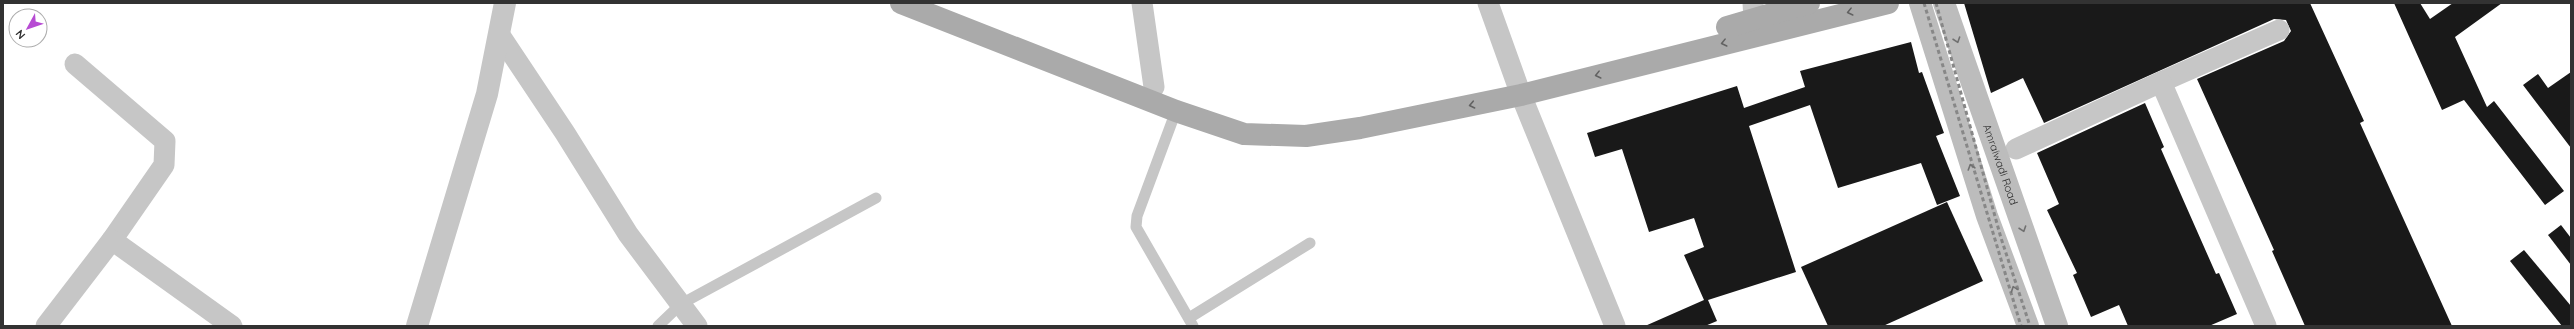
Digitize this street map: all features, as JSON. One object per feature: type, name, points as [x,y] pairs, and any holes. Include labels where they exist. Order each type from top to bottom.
[{"type":"main road","points":[[901,3],[1176,111],[1244,134],[1306,136],[1360,128],[1519,88],[1888,3]]},
{"type":"main road","points":[[942,3],[1154,87],[1247,118],[1305,121],[1519,88],[1753,11],[1809,3]]},
{"type":"main road","points":[[1920,3],[1987,216],[2028,326]]},
{"type":"main road","name":"Amraiwadi Road","points":[[1944,3],[2057,326]]},
{"type":"street","points":[[417,326],[487,94],[505,3]]},
{"type":"street","points":[[1142,3],[1154,87]]},
{"type":"street","points":[[1488,3],[1519,88],[1615,326]]},
{"type":"street","points":[[2016,149],[2161,82],[2279,30]]},
{"type":"street","points":[[499,34],[565,133],[628,234],[698,326]]},
{"type":"street","points":[[46,326],[112,240],[164,165],[166,141],[75,64]]},
{"type":"street","points":[[2161,82],[2266,326]]},
{"type":"street","points":[[112,240],[232,326]]},
{"type":"lane","points":[[1176,111],[1137,216],[1136,227],[1191,322],[1310,243]]},
{"type":"lane","points":[[658,326],[681,304],[876,198]]},
{"type":"building","points":[[1964,3],[2310,3],[2364,121],[2360,123],[2452,326],[2305,326],[2272,251],[2274,250],[2197,79],[2284,41],[2291,31],[2286,20],[2274,19],[2044,123],[2023,78],[1991,93]]},
{"type":"building","points":[[2394,3],[2420,3],[2430,19],[2453,3],[2502,3],[2455,37],[2487,107],[2494,101],[2564,191],[2545,205],[2464,100],[2442,110]]},
{"type":"building","points":[[1911,42],[1919,73],[1922,72],[1944,133],[1936,136],[1960,196],[1937,205],[1921,163],[1838,188],[1810,105],[1749,126],[1796,272],[1708,300],[1717,321],[1705,326],[1645,326],[1704,300],[1684,255],[1704,247],[1694,218],[1649,232],[1622,149],[1595,157],[1587,133],[1737,86],[1744,108],[1805,87],[1800,71]]},
{"type":"building","points":[[2571,72],[2571,148],[2523,85],[2538,74],[2548,88]]},
{"type":"building","points":[[2145,103],[2164,147],[2161,149],[2216,274],[2219,273],[2237,314],[2209,326],[2128,326],[2119,305],[2091,317],[2073,275],[2077,273],[2047,210],[2059,204],[2037,153]]},
{"type":"building","points":[[1947,202],[1983,281],[1883,326],[1828,326],[1801,267]]},
{"type":"building","points":[[2561,225],[2571,238],[2571,265],[2548,235]]},
{"type":"building","points":[[2524,250],[2571,306],[2571,326],[2562,326],[2510,261]]},
{"type":"railway","points":[[1924,3],[2021,326]]},
{"type":"railway","points":[[1936,3],[2001,238],[2030,326]]}]
